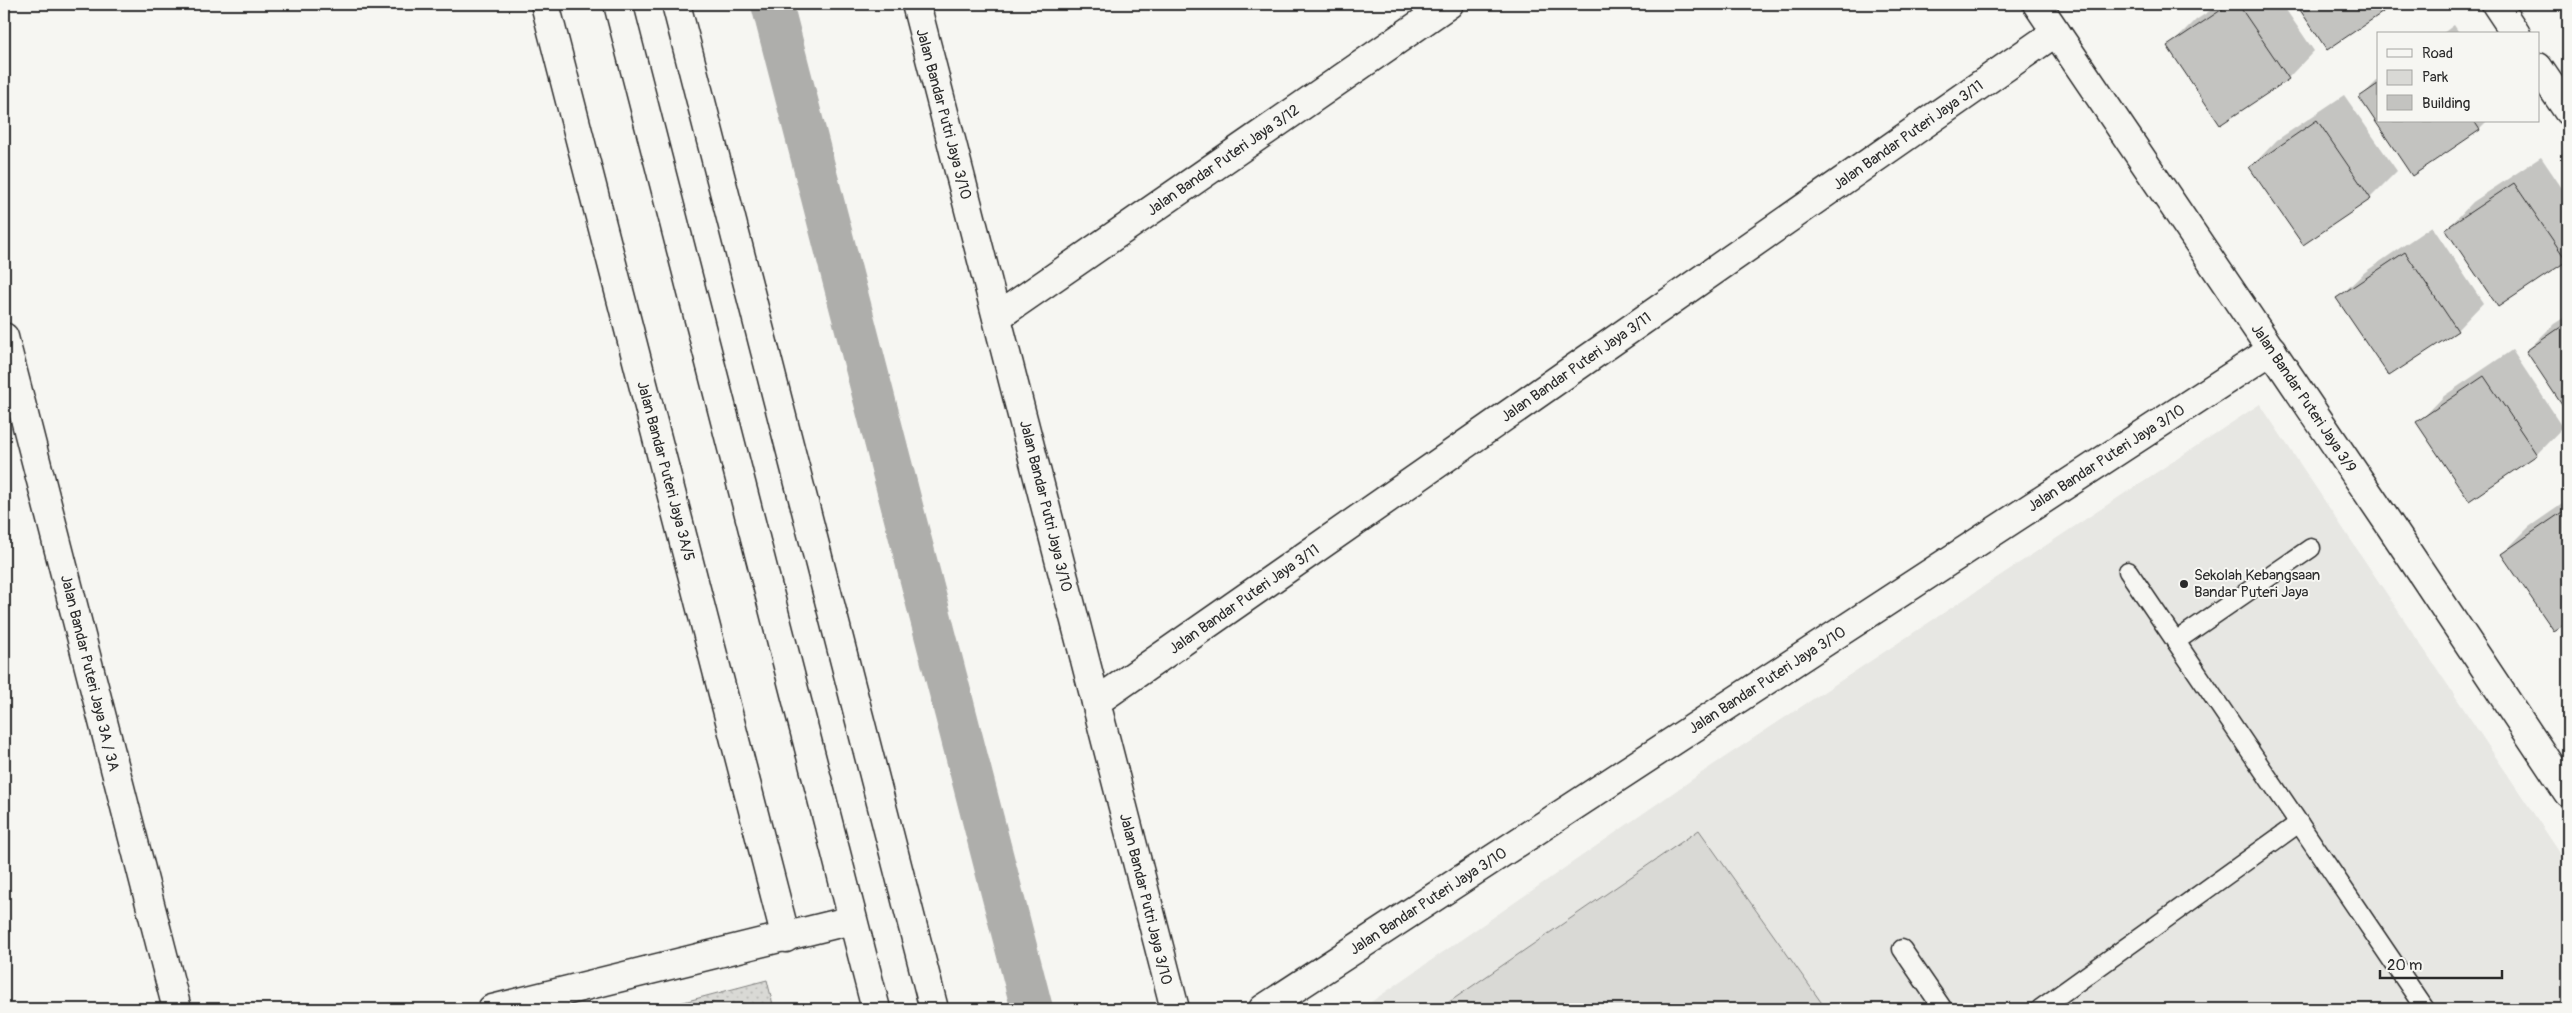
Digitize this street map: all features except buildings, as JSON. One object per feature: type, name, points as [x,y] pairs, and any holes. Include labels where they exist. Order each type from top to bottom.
[{"type":"street","name":"Jalan Bandar Puteri Jaya 3A/5","points":[[545,4],[786,938]]},
{"type":"street","points":[[618,4],[876,1009]]},
{"type":"street","points":[[676,4],[934,1009]]},
{"type":"street","name":"Jalan Bandar Putri Jaya 3/10","points":[[916,4],[1175,1009]]},
{"type":"street","name":"Jalan Bandar Puteri Jaya 3/12","points":[[997,317],[1449,4]]},
{"type":"street","name":"Jalan Bandar Puteri Jaya 3/9","points":[[2037,4],[2272,350],[2568,794]]},
{"type":"street","points":[[2496,4],[2515,32]]},
{"type":"street","name":"Jalan Bandar Puteri Jaya 3/11","points":[[1096,702],[2056,32]]},
{"type":"street","points":[[2540,70],[2568,112]]},
{"type":"street","name":"Jalan Bandar Puteri Jaya 3A / 3A","points":[[4,337],[177,1009]]},
{"type":"street","name":"Jalan Bandar Puteri Jaya 3/10","points":[[1263,1009],[2272,350]]},
{"type":"street","points":[[492,1009],[786,938],[852,920]]},
{"type":"lane","points":[[2176,641],[2311,548]]},
{"type":"lane","points":[[2128,571],[2425,1009]]},
{"type":"lane","points":[[2040,1009],[2299,823]]},
{"type":"lane","points":[[1902,949],[1943,1009]]},
{"type":"shaded area","name":"Sekolah Kebangsaan Bandar Puteri Jaya","points":[[2260,404],[2568,865],[2568,1009],[1361,1009],[1713,765]]},
{"type":"green space","points":[[1699,830],[1826,1009],[1439,1009]]},
{"type":"green space","points":[[767,980],[774,1009],[657,1009]]},
{"type":"waterway","points":[[772,4],[1032,1009]]},
{"type":"place","name":"Sekolah Kebangsaan Bandar Puteri Jaya","points":[[2184,584]]}]
